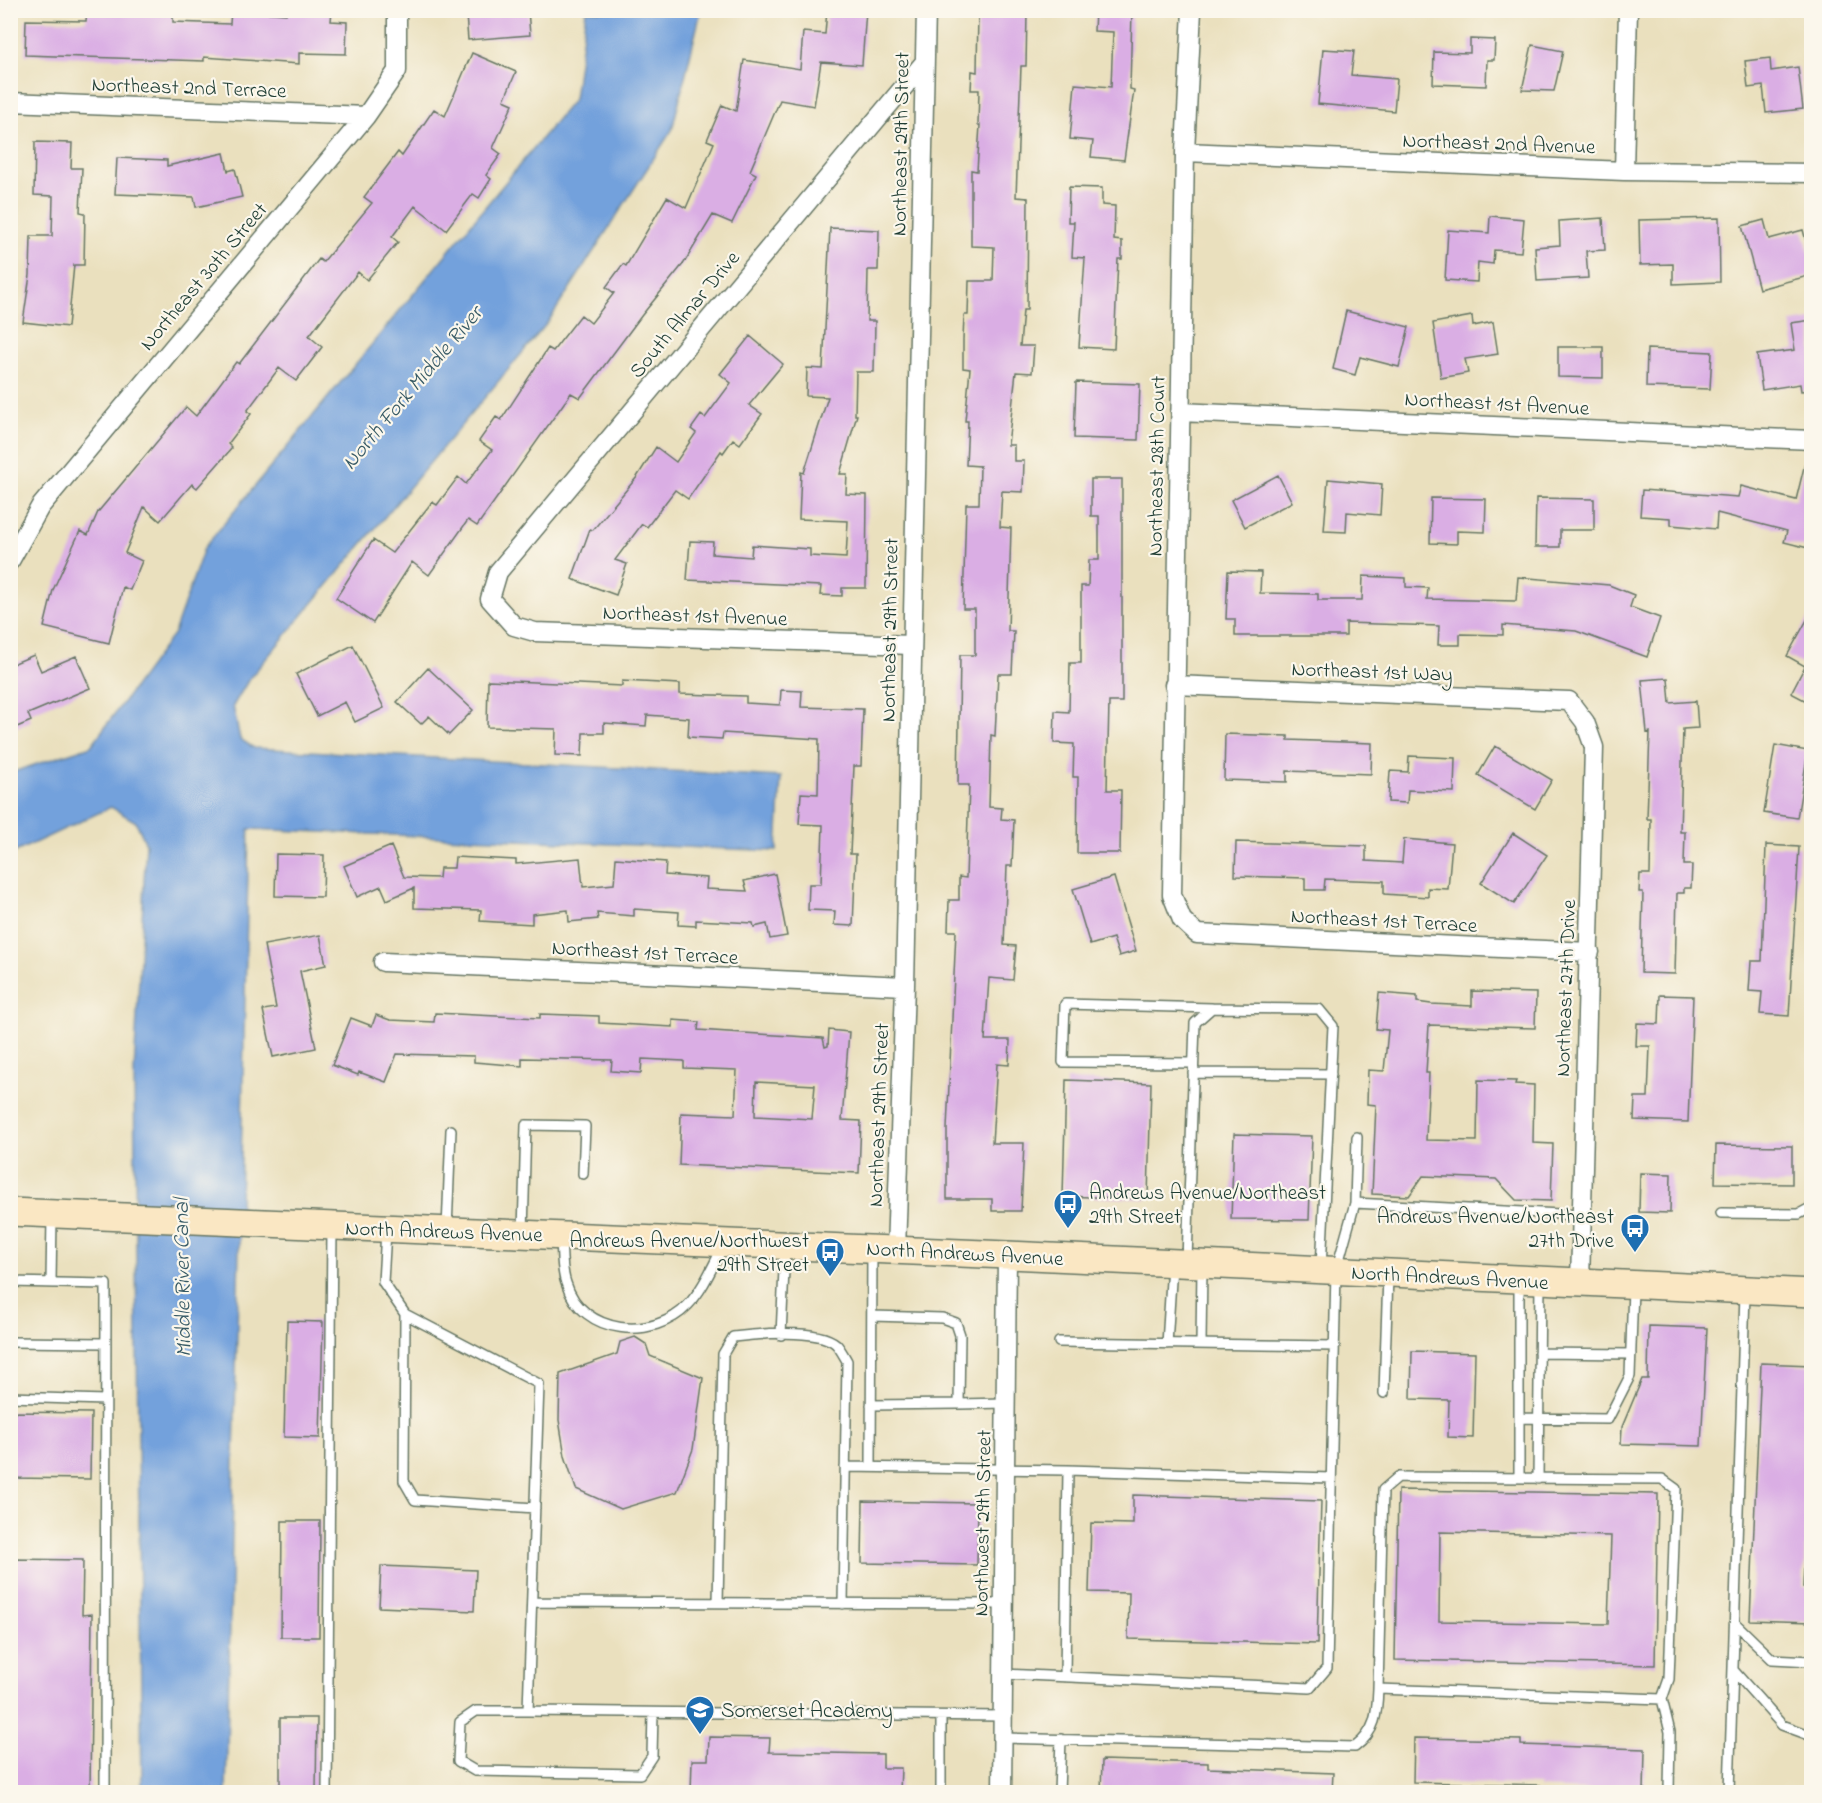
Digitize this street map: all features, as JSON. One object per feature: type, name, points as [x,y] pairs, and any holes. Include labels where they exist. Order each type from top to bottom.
[{"type":"main road","name":"North Andrews Avenue","points":[[10,1212],[785,1245],[1812,1293]]},
{"type":"street","name":"Northeast 30th Street","points":[[10,561],[40,507],[366,116],[397,71],[397,10]]},
{"type":"street","name":"Northeast 29th Street","points":[[884,1250],[905,986],[923,64],[926,10]]},
{"type":"street","name":"Northeast 28th Court","points":[[1182,920],[1172,895],[1174,685],[1185,152],[1192,10]]},
{"type":"street","points":[[1624,171],[1628,10]]},
{"type":"street","name":"South Almar Drive","points":[[490,598],[498,572],[923,64]]},
{"type":"street","name":"Northeast 2nd Terrace","points":[[10,102],[366,116]]},
{"type":"street","name":"Northeast 2nd Avenue","points":[[1185,152],[1624,171],[1812,173]]},
{"type":"street","name":"Northeast 1st Avenue","points":[[1180,412],[1812,440]]},
{"type":"street","name":"Northeast 1st Avenue","points":[[490,598],[514,626],[535,632],[912,645]]},
{"type":"street","name":"Northeast 1st Way","points":[[1174,685],[1569,701]]},
{"type":"street","name":"Northeast 27th Drive","points":[[1569,701],[1585,722],[1594,747],[1580,1283]]},
{"type":"street","name":"Northeast 1st Terrace","points":[[1182,920],[1197,934],[1590,952]]},
{"type":"street","name":"Northeast 1st Terrace","points":[[383,962],[905,986]]},
{"type":"street","name":"Northwest 29th Street","points":[[1002,1792],[1007,1255]]},
{"type":"lane","points":[[1003,1674],[1310,1688],[1327,1668],[1335,1346],[1329,1271],[1333,1026],[1319,1010],[1065,1004],[1063,1062],[1331,1074]]},
{"type":"lane","points":[[1201,1344],[1187,1264],[1193,1068],[1195,1023],[1212,1008]]},
{"type":"lane","points":[[523,1234],[526,1125],[585,1126],[583,1173]]},
{"type":"lane","points":[[446,1231],[451,1130]]},
{"type":"lane","points":[[1329,1271],[1355,1203],[1357,1137]]},
{"type":"lane","points":[[1355,1203],[1580,1215]]},
{"type":"lane","points":[[1721,1214],[1798,1214],[1812,1207]]},
{"type":"lane","points":[[51,1282],[52,1214]]},
{"type":"lane","points":[[327,1792],[332,1226]]},
{"type":"lane","points":[[386,1228],[383,1282],[405,1314],[539,1384],[528,1711]]},
{"type":"lane","points":[[561,1236],[566,1284],[579,1306],[600,1323],[623,1328],[646,1328],[666,1321],[687,1306],[701,1289],[725,1243]]},
{"type":"lane","points":[[781,1335],[785,1245]]},
{"type":"lane","points":[[871,1467],[872,1316],[884,1250]]},
{"type":"lane","points":[[1167,1344],[1187,1264]]},
{"type":"lane","points":[[1384,1393],[1388,1273]]},
{"type":"lane","points":[[1529,1281],[1539,1353],[1538,1479]]},
{"type":"lane","points":[[1519,1478],[1519,1418],[1529,1281]]},
{"type":"lane","points":[[10,1282],[106,1284],[105,1792]]},
{"type":"lane","points":[[1519,1418],[1608,1419],[1630,1376],[1633,1285]]},
{"type":"lane","points":[[1730,1792],[1746,1290]]},
{"type":"lane","points":[[405,1314],[404,1481],[415,1500],[535,1508]]},
{"type":"lane","points":[[872,1316],[942,1318],[956,1323],[960,1335],[959,1404]]},
{"type":"lane","points":[[718,1603],[723,1354],[733,1338],[816,1335],[836,1344],[846,1360],[843,1604]]},
{"type":"lane","points":[[10,1341],[105,1343]]},
{"type":"lane","points":[[1059,1342],[1335,1346]]},
{"type":"lane","points":[[1539,1353],[1631,1354]]},
{"type":"lane","points":[[10,1397],[105,1400]]},
{"type":"lane","points":[[871,1405],[1005,1403]]},
{"type":"lane","points":[[845,1467],[1005,1467],[1331,1478]]},
{"type":"lane","points":[[1065,1676],[1068,1470]]},
{"type":"lane","points":[[1002,1738],[1355,1747],[1368,1737],[1377,1715],[1383,1490],[1398,1477],[1662,1479],[1676,1489],[1669,1679],[1662,1699],[1670,1732],[1669,1792]]},
{"type":"lane","points":[[532,1602],[1003,1604]]},
{"type":"lane","points":[[1735,1623],[1772,1659],[1812,1661]]},
{"type":"lane","points":[[1733,1670],[1782,1725],[1812,1736]]},
{"type":"lane","points":[[1378,1689],[1662,1699]]},
{"type":"lane","points":[[653,1713],[652,1756],[640,1774],[475,1771],[458,1761],[460,1722],[476,1711],[1002,1716]]},
{"type":"lane","points":[[941,1717],[941,1792]]},
{"type":"lane","points":[[1059,1792],[1060,1739]]},
{"type":"water","points":[[586,11],[701,11],[672,130],[548,322],[249,679],[233,706],[240,739],[254,748],[781,777],[777,851],[249,829],[226,1792],[142,1792],[134,1073],[146,844],[136,822],[111,807],[11,854],[10,773],[91,746],[174,633],[204,548],[574,99]]},
{"type":"building","points":[[87,10],[173,10],[173,22],[230,24],[231,10],[286,14],[286,10],[332,10],[331,21],[347,22],[346,54],[299,53],[299,64],[204,57],[204,61],[25,55],[26,20],[86,21]]},
{"type":"building","points":[[490,10],[528,10],[530,35],[468,40],[466,15],[490,13]]},
{"type":"building","points":[[827,10],[866,10],[862,65],[821,62],[814,106],[780,100],[750,171],[756,174],[732,223],[713,215],[684,263],[580,398],[571,393],[477,526],[468,520],[429,575],[412,562],[373,623],[336,598],[373,540],[392,553],[432,502],[437,505],[458,477],[466,484],[492,450],[479,441],[496,417],[501,420],[548,348],[553,351],[581,315],[591,323],[614,293],[606,287],[623,264],[626,266],[667,197],[686,208],[714,143],[707,140],[722,105],[736,111],[744,60],[800,69],[803,32],[825,34]]},
{"type":"building","points":[[1095,10],[1132,10],[1130,89],[1134,90],[1124,160],[1091,157],[1093,141],[1070,139],[1075,84],[1111,87],[1113,32],[1094,31]]},
{"type":"building","points":[[978,12],[1027,13],[1026,66],[1021,66],[1016,197],[1028,198],[1027,310],[1023,310],[1020,346],[1034,346],[1032,373],[1016,372],[1008,445],[1014,445],[1014,461],[1024,461],[1023,492],[1002,491],[1000,527],[1011,528],[1008,631],[1014,631],[1012,674],[998,674],[995,736],[991,735],[989,807],[1002,808],[1001,819],[1014,820],[1012,866],[1007,866],[1004,945],[1016,946],[1013,980],[989,978],[985,1040],[1010,1040],[1009,1065],[997,1064],[992,1143],[1024,1143],[1021,1211],[992,1211],[992,1199],[947,1199],[947,1129],[956,931],[948,931],[949,900],[959,900],[959,877],[966,878],[969,785],[958,785],[960,655],[975,655],[975,609],[963,609],[966,504],[979,504],[980,466],[966,465],[968,421],[965,421],[970,369],[963,368],[964,315],[968,315],[969,281],[993,281],[994,247],[971,246],[971,170],[977,171],[980,125],[978,125],[979,90],[971,90],[972,71],[977,72]]},
{"type":"building","points":[[1470,39],[1495,40],[1494,60],[1487,60],[1486,86],[1433,84],[1434,52],[1470,53]]},
{"type":"building","points":[[1532,45],[1563,51],[1554,91],[1522,90]]},
{"type":"building","points":[[1323,49],[1354,51],[1351,75],[1397,79],[1394,111],[1318,104]]},
{"type":"building","points":[[472,53],[516,72],[504,100],[513,104],[493,148],[501,154],[486,175],[491,179],[479,198],[473,194],[446,230],[415,206],[392,237],[398,242],[367,280],[358,272],[309,336],[322,347],[296,381],[279,368],[247,411],[251,414],[228,444],[232,448],[197,488],[192,484],[160,521],[144,507],[125,553],[142,561],[130,590],[123,587],[109,643],[44,627],[53,590],[80,531],[88,535],[98,512],[186,407],[196,416],[236,362],[239,364],[319,259],[323,262],[372,203],[364,197],[398,152],[402,156],[434,109],[445,116]]},
{"type":"building","points":[[1770,58],[1771,71],[1798,67],[1803,109],[1766,113],[1763,86],[1748,88],[1745,61]]},
{"type":"building","points":[[35,142],[72,143],[71,168],[82,168],[80,212],[85,213],[84,265],[74,265],[68,327],[23,322],[30,275],[31,236],[52,236],[53,196],[34,195]]},
{"type":"building","points":[[224,153],[228,171],[235,169],[242,197],[196,207],[194,197],[115,194],[117,158],[167,160],[167,166]]},
{"type":"building","points":[[1069,187],[1102,188],[1102,205],[1115,206],[1114,240],[1122,241],[1122,259],[1118,259],[1114,349],[1079,347],[1085,258],[1072,257],[1074,222],[1068,222]]},
{"type":"building","points":[[1490,216],[1524,219],[1521,252],[1494,250],[1493,264],[1478,262],[1477,282],[1445,280],[1448,230],[1489,233]]},
{"type":"building","points":[[1603,218],[1605,250],[1586,251],[1588,278],[1537,281],[1535,247],[1560,245],[1559,221]]},
{"type":"building","points":[[1719,218],[1720,282],[1673,284],[1673,264],[1640,265],[1639,220]]},
{"type":"building","points":[[1764,220],[1769,239],[1803,230],[1812,263],[1812,275],[1759,289],[1742,226]]},
{"type":"building","points":[[830,228],[879,230],[878,270],[868,270],[867,321],[875,321],[874,372],[856,372],[855,415],[857,415],[840,474],[847,474],[846,494],[867,495],[866,588],[842,588],[842,596],[820,595],[821,586],[687,580],[690,541],[713,542],[712,554],[751,557],[752,545],[810,549],[810,556],[846,558],[848,521],[799,519],[801,472],[804,473],[828,397],[806,396],[807,368],[823,369]]},
{"type":"building","points":[[1346,311],[1409,327],[1399,367],[1360,357],[1355,375],[1333,369]]},
{"type":"building","points":[[1472,316],[1473,326],[1493,322],[1498,354],[1465,359],[1468,373],[1441,378],[1433,323]]},
{"type":"building","points":[[1812,320],[1812,390],[1801,391],[1800,384],[1762,390],[1757,355],[1795,350],[1791,323]]},
{"type":"building","points":[[750,336],[783,364],[749,405],[762,414],[740,444],[733,439],[723,453],[721,451],[688,499],[675,490],[647,527],[642,524],[615,560],[627,564],[616,595],[572,579],[590,529],[593,530],[637,477],[656,447],[676,462],[696,433],[691,429],[701,415],[705,418],[731,383],[720,374]]},
{"type":"building","points":[[1558,347],[1603,347],[1603,378],[1558,377]]},
{"type":"building","points":[[1647,349],[1712,352],[1710,389],[1646,387]]},
{"type":"building","points":[[1076,382],[1140,384],[1138,440],[1074,438]]},
{"type":"building","points":[[1805,463],[1812,464],[1812,549],[1784,542],[1787,531],[1717,513],[1716,529],[1671,525],[1671,518],[1640,516],[1642,490],[1738,497],[1741,486],[1796,500]]},
{"type":"building","points":[[1278,475],[1292,502],[1245,527],[1231,500]]},
{"type":"building","points":[[1091,479],[1122,479],[1122,702],[1109,702],[1107,790],[1121,790],[1120,853],[1077,853],[1078,777],[1073,777],[1074,744],[1054,743],[1055,711],[1069,712],[1070,663],[1081,663],[1081,586],[1088,586],[1089,560],[1099,560],[1099,516],[1091,516]]},
{"type":"building","points":[[1328,479],[1382,484],[1380,515],[1347,512],[1346,532],[1324,531]]},
{"type":"building","points":[[1431,498],[1486,499],[1485,532],[1457,531],[1457,544],[1430,543]]},
{"type":"building","points":[[1536,498],[1594,499],[1594,530],[1560,530],[1560,547],[1535,547]]},
{"type":"building","points":[[1228,571],[1261,572],[1260,593],[1318,594],[1318,600],[1362,600],[1363,576],[1406,578],[1406,587],[1428,588],[1427,599],[1516,601],[1518,577],[1609,585],[1634,595],[1630,607],[1660,618],[1647,657],[1576,631],[1503,625],[1503,635],[1460,634],[1460,645],[1438,645],[1439,626],[1346,623],[1346,636],[1235,636],[1235,619],[1226,619]]},
{"type":"building","points":[[1812,611],[1812,704],[1791,693],[1805,666],[1787,656]]},
{"type":"building","points":[[353,645],[384,708],[355,722],[345,702],[317,716],[296,674]]},
{"type":"building","points":[[34,655],[41,671],[76,656],[90,688],[28,714],[31,721],[10,730],[10,665]]},
{"type":"building","points":[[428,668],[473,710],[449,735],[429,716],[421,724],[397,702]]},
{"type":"building","points":[[1668,678],[1670,703],[1696,701],[1698,728],[1683,729],[1680,832],[1685,832],[1684,865],[1692,865],[1691,888],[1684,888],[1684,893],[1677,893],[1675,974],[1641,973],[1643,892],[1639,892],[1640,874],[1650,874],[1651,819],[1647,819],[1650,732],[1647,733],[1642,680]]},
{"type":"building","points":[[488,680],[622,686],[622,681],[680,684],[680,694],[746,696],[746,703],[780,705],[781,690],[802,691],[801,707],[863,709],[861,766],[854,766],[850,854],[856,854],[853,926],[834,925],[835,911],[808,910],[809,884],[821,884],[823,825],[799,824],[801,793],[818,794],[819,739],[723,733],[722,739],[688,737],[689,718],[647,715],[646,726],[604,723],[604,733],[583,733],[582,756],[555,755],[556,729],[487,727]]},
{"type":"building","points":[[1225,734],[1288,736],[1288,740],[1372,743],[1371,774],[1287,771],[1287,782],[1224,780]]},
{"type":"building","points":[[1775,745],[1808,751],[1797,818],[1764,813]]},
{"type":"building","points":[[1495,746],[1552,780],[1535,809],[1478,775]]},
{"type":"building","points":[[1409,756],[1455,758],[1454,792],[1408,790],[1407,803],[1388,802],[1390,771],[1408,772]]},
{"type":"building","points":[[1513,833],[1547,855],[1514,904],[1481,883]]},
{"type":"building","points":[[1404,839],[1452,843],[1448,889],[1428,888],[1428,897],[1384,894],[1384,881],[1325,879],[1324,890],[1305,890],[1305,878],[1235,876],[1236,842],[1366,846],[1366,861],[1402,863]]},
{"type":"building","points":[[1766,845],[1799,847],[1789,1016],[1760,1014],[1762,992],[1749,991],[1751,961],[1762,961]]},
{"type":"building","points":[[391,846],[404,877],[439,878],[440,868],[454,868],[455,857],[516,860],[516,864],[580,858],[583,887],[614,884],[616,858],[666,862],[665,875],[707,878],[706,889],[747,891],[744,881],[775,874],[787,936],[770,939],[767,924],[754,927],[753,923],[696,920],[696,926],[678,925],[679,912],[634,909],[634,916],[597,913],[598,919],[569,922],[568,910],[532,914],[532,924],[480,921],[481,910],[414,908],[414,888],[387,900],[381,886],[357,897],[344,866]]},
{"type":"building","points":[[276,854],[324,855],[323,897],[275,896]]},
{"type":"building","points":[[1114,877],[1136,951],[1119,956],[1113,938],[1090,945],[1073,889]]},
{"type":"building","points":[[320,935],[326,965],[300,971],[316,1048],[273,1057],[263,1010],[276,1008],[264,945]]},
{"type":"building","points":[[1472,991],[1536,993],[1535,1028],[1429,1025],[1426,1140],[1477,1141],[1478,1080],[1516,1081],[1515,1084],[1534,1085],[1533,1143],[1553,1144],[1551,1201],[1516,1200],[1496,1179],[1423,1176],[1409,1196],[1372,1194],[1376,1105],[1367,1104],[1368,1070],[1384,1071],[1388,1030],[1376,1029],[1379,993],[1417,996],[1417,1002],[1431,1004],[1472,1006]]},
{"type":"building","points":[[1660,995],[1693,996],[1688,1122],[1634,1120],[1635,1097],[1648,1097],[1650,1046],[1636,1046],[1637,1023],[1659,1024]]},
{"type":"building","points":[[435,1013],[540,1018],[540,1014],[599,1016],[599,1023],[673,1027],[673,1020],[699,1022],[698,1030],[823,1038],[825,1047],[828,1046],[829,1030],[849,1032],[842,1120],[861,1121],[859,1173],[679,1165],[681,1113],[735,1115],[737,1070],[684,1068],[684,1061],[642,1059],[641,1073],[611,1071],[612,1060],[522,1058],[522,1066],[474,1062],[474,1056],[397,1054],[386,1082],[332,1065],[351,1018],[372,1026],[376,1015],[390,1020],[434,1022]],"holes":[[[756,1082],[815,1085],[812,1119],[755,1116]]]},
{"type":"building","points":[[1066,1080],[1151,1083],[1148,1199],[1063,1196]]},
{"type":"building","points":[[1234,1134],[1312,1136],[1309,1220],[1231,1219]]},
{"type":"building","points":[[1716,1145],[1792,1146],[1792,1184],[1715,1183]]},
{"type":"building","points":[[1640,1173],[1671,1174],[1670,1213],[1639,1212]]},
{"type":"building","points":[[287,1321],[323,1322],[320,1438],[284,1437]]},
{"type":"building","points":[[1649,1326],[1707,1328],[1701,1446],[1621,1444],[1622,1427],[1642,1379],[1648,1379]]},
{"type":"building","points":[[635,1337],[646,1344],[650,1356],[703,1378],[693,1449],[677,1492],[621,1509],[576,1489],[565,1456],[559,1420],[560,1374],[617,1354],[620,1342]]},
{"type":"building","points":[[1412,1351],[1475,1353],[1473,1438],[1448,1437],[1449,1400],[1411,1399]]},
{"type":"building","points":[[1761,1363],[1812,1365],[1808,1472],[1812,1472],[1812,1525],[1806,1525],[1803,1587],[1812,1588],[1812,1622],[1750,1620]]},
{"type":"building","points":[[10,1412],[91,1413],[90,1479],[10,1478]]},
{"type":"building","points":[[1398,1490],[1658,1494],[1655,1665],[1395,1660]],"holes":[[[1440,1532],[1611,1536],[1608,1624],[1439,1621]]]},
{"type":"building","points":[[1133,1495],[1321,1501],[1317,1644],[1128,1639],[1129,1593],[1089,1592],[1091,1523],[1133,1524]]},
{"type":"building","points":[[863,1501],[978,1503],[977,1565],[862,1563]]},
{"type":"building","points":[[282,1521],[320,1521],[319,1637],[281,1637]]},
{"type":"building","points":[[10,1559],[83,1560],[82,1615],[92,1614],[90,1792],[10,1792]]},
{"type":"building","points":[[381,1566],[476,1570],[474,1611],[379,1607]]},
{"type":"building","points":[[280,1718],[317,1718],[316,1792],[280,1792]]},
{"type":"building","points":[[709,1737],[770,1738],[769,1752],[883,1754],[883,1768],[901,1768],[900,1792],[691,1792],[692,1760],[708,1760]]},
{"type":"building","points":[[1414,1738],[1521,1740],[1521,1745],[1645,1749],[1644,1792],[1539,1788],[1540,1785],[1413,1782]]},
{"type":"building","points":[[1102,1760],[1208,1763],[1208,1768],[1333,1773],[1332,1792],[1101,1792]]},
{"type":"place","name":"Andrews Avenue/Northeast 29th Street","points":[[1068,1230]]},
{"type":"place","name":"Andrews Avenue/Northeast 27th Drive","points":[[1635,1254]]},
{"type":"place","name":"Andrews Avenue/Northwest 29th Street","points":[[830,1278]]},
{"type":"place","name":"Somerset Academy","points":[[700,1736]]},
{"type":"water label","name":"North Fork Middle River","points":[[411,387]]},
{"type":"water label","name":"Middle River Canal","points":[[181,1278]]}]
